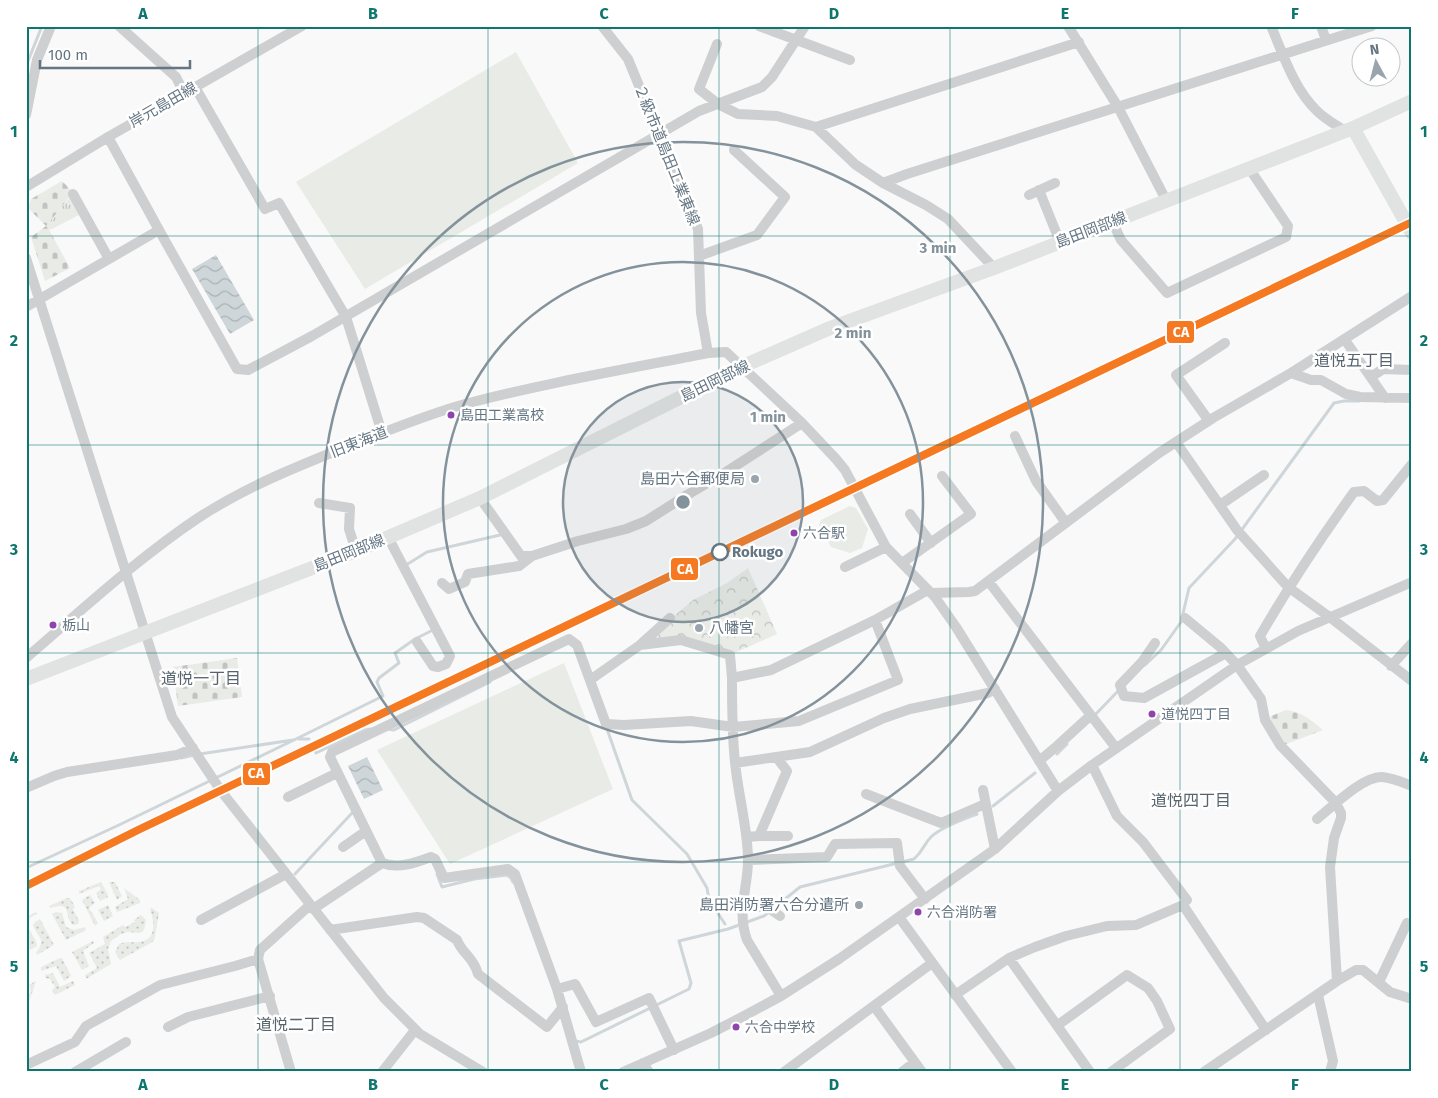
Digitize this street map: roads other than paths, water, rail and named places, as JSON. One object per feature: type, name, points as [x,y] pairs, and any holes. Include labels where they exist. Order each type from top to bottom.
[{"type":"main road","name":"島田岡部線","points":[[26,679],[356,551],[480,498],[741,368],[830,328],[994,268],[1349,130],[1412,101]]},
{"type":"main road","points":[[1349,130],[1412,233]]},
{"type":"street","points":[[26,115],[37,60],[51,26]]},
{"type":"street","points":[[119,26],[176,77],[184,93]]},
{"type":"street","name":"岸元島田線","points":[[26,187],[108,137],[302,26]]},
{"type":"street","name":"２級市道島田工業東線","points":[[602,26],[628,60],[698,229],[701,313],[708,353]]},
{"type":"street","points":[[759,26],[850,60]]},
{"type":"street","points":[[108,137],[237,369],[248,370],[346,316],[659,133],[699,111],[762,87],[797,41],[805,26]]},
{"type":"street","points":[[1068,26],[1118,107],[1166,200]]},
{"type":"street","points":[[1271,26],[1307,100],[1318,112],[1349,130]]},
{"type":"street","points":[[1322,26],[1326,40]]},
{"type":"street","points":[[883,183],[1372,26]]},
{"type":"street","points":[[816,127],[1079,42]]},
{"type":"street","points":[[717,44],[699,89],[718,104],[738,114],[777,116],[816,127],[856,165],[883,183],[948,219],[994,268]]},
{"type":"street","points":[[195,87],[265,209],[279,203],[346,316],[382,433]]},
{"type":"street","points":[[699,256],[756,235],[785,197],[734,150]]},
{"type":"street","points":[[1112,222],[1120,240],[1167,293],[1286,236],[1288,226],[1249,168]]},
{"type":"street","points":[[1029,195],[1055,183]]},
{"type":"street","points":[[1039,190],[1060,242]]},
{"type":"street","points":[[73,194],[109,259]]},
{"type":"street","points":[[26,307],[158,230]]},
{"type":"street","points":[[26,258],[172,717],[213,779],[384,998],[415,1030],[483,1072]]},
{"type":"street","points":[[732,678],[771,670],[929,592],[975,591],[1159,453],[1209,421],[1291,374],[1412,296]]},
{"type":"street","points":[[1345,340],[1385,398]]},
{"type":"street","points":[[1209,421],[1176,375],[1225,343]]},
{"type":"street","name":"旧東海道","points":[[26,658],[127,572],[198,519],[238,494],[275,475],[382,433],[463,405],[501,395],[708,353],[726,352],[741,368]]},
{"type":"street","points":[[741,368],[802,423],[845,470],[886,546],[929,592],[956,627],[1058,791]]},
{"type":"street","points":[[1371,377],[1383,369],[1412,370]]},
{"type":"street","points":[[1291,374],[1311,380],[1321,380],[1346,394],[1360,397],[1412,398]]},
{"type":"street","points":[[480,498],[521,556],[532,556],[578,541],[626,530],[646,521],[802,423]]},
{"type":"street","points":[[1014,436],[1036,481],[1066,523]]},
{"type":"street","points":[[1176,442],[1240,534],[1288,587],[1412,681]]},
{"type":"street","points":[[1266,649],[1260,636],[1288,587],[1354,492],[1364,491],[1377,501],[1383,500],[1412,464]]},
{"type":"street","points":[[1220,505],[1264,475]]},
{"type":"street","points":[[902,563],[972,514],[942,476]]},
{"type":"street","points":[[318,503],[350,508],[349,529],[356,551]]},
{"type":"street","points":[[910,514],[931,543]]},
{"type":"street","points":[[388,537],[450,656],[446,664],[438,667],[433,666],[417,642]]},
{"type":"street","points":[[845,567],[886,546]]},
{"type":"street","points":[[442,582],[450,589],[465,582],[468,574],[519,566],[532,556]]},
{"type":"street","points":[[989,582],[1116,748]]},
{"type":"street","points":[[623,1072],[646,1067],[674,1050],[781,996],[839,960],[995,849],[1058,791],[1092,765],[1237,665],[1298,632],[1412,582]]},
{"type":"street","points":[[590,680],[640,645],[670,618]]},
{"type":"street","points":[[1185,618],[1226,653],[1237,665],[1261,699],[1265,720],[1280,745],[1336,802],[1341,813],[1334,838],[1330,867],[1337,981]]},
{"type":"street","points":[[581,1072],[557,989],[515,874],[508,869],[444,878],[435,859],[431,857],[410,865],[388,865],[382,863],[364,833],[330,757],[332,752],[569,639],[577,645],[606,724],[624,725],[691,721],[733,726],[799,721],[898,680],[875,620]]},
{"type":"street","points":[[640,645],[681,640],[730,655],[735,763],[747,837],[748,860],[742,907],[744,931],[747,940],[781,996]]},
{"type":"street","points":[[1155,643],[1142,662],[1120,685],[1124,696],[1144,698],[1226,653]]},
{"type":"street","points":[[1391,666],[1412,643]]},
{"type":"street","points":[[735,763],[810,752],[884,718],[910,709],[995,689]]},
{"type":"street","points":[[1039,761],[1091,715]]},
{"type":"street","points":[[26,788],[67,772],[177,755],[194,749]]},
{"type":"street","points":[[759,836],[787,771],[777,758]]},
{"type":"street","points":[[1092,765],[1117,816],[1143,842],[1187,900]]},
{"type":"street","points":[[288,798],[337,773]]},
{"type":"street","points":[[1317,819],[1336,802],[1366,781],[1380,777],[1395,779],[1412,786]]},
{"type":"street","points":[[983,790],[995,849]]},
{"type":"street","points":[[866,794],[941,823],[985,804]]},
{"type":"street","points":[[343,847],[364,833]]},
{"type":"street","points":[[747,837],[788,836]]},
{"type":"street","points":[[748,860],[827,857],[834,844],[898,843],[900,866],[924,899]]},
{"type":"street","points":[[291,1072],[258,959],[260,950],[312,906],[382,863]]},
{"type":"street","points":[[202,920],[286,874]]},
{"type":"street","points":[[955,995],[1009,958],[1066,936],[1107,926],[1136,925],[1183,905],[1266,1030]]},
{"type":"street","points":[[742,907],[767,908],[779,915]]},
{"type":"street","points":[[330,930],[417,917],[424,918],[458,940],[459,946],[475,963],[478,974],[547,1027],[563,1008]]},
{"type":"street","points":[[899,917],[1012,1072]]},
{"type":"street","points":[[1379,982],[1407,923]]},
{"type":"street","points":[[1009,958],[1090,1072]]},
{"type":"street","points":[[26,1066],[75,1042],[86,1026],[160,985],[258,959]]},
{"type":"street","points":[[784,1072],[932,963]]},
{"type":"street","points":[[1204,1072],[1356,970],[1363,970],[1390,992],[1412,998]]},
{"type":"street","points":[[1058,1026],[1128,975],[1148,988],[1157,1001],[1170,1030],[1111,1072]]},
{"type":"street","points":[[557,989],[575,984],[596,1022],[649,998],[674,1050]]},
{"type":"street","points":[[1318,995],[1333,1060],[1330,1072]]},
{"type":"street","points":[[168,1027],[188,1017],[270,996]]},
{"type":"street","points":[[874,1006],[922,1072]]},
{"type":"street","points":[[382,1072],[415,1030]]},
{"type":"street","points":[[75,1072],[126,1042]]},
{"type":"street","points":[[902,1072],[915,1062]]},
{"type":"water","points":[[216,255],[254,320],[230,334],[192,269]]},
{"type":"water","points":[[367,757],[383,790],[364,799],[348,766]]},
{"type":"waterway","points":[[26,66],[42,26]]},
{"type":"waterway","points":[[1145,665],[1161,650],[1181,622],[1189,588],[1235,539],[1334,403],[1359,401]]},
{"type":"waterway","points":[[406,565],[427,552],[500,535]]},
{"type":"waterway","points":[[26,868],[119,825],[383,696],[377,682],[379,678],[399,663],[395,653],[415,639],[435,629]]},
{"type":"waterway","points":[[387,729],[394,730],[490,682]]},
{"type":"waterway","points":[[1094,716],[1119,690]]},
{"type":"waterway","points":[[603,726],[607,729],[632,800],[687,854],[707,888],[709,900],[725,924]]},
{"type":"waterway","points":[[314,748],[316,753],[371,729]]},
{"type":"waterway","points":[[299,739],[309,739]]},
{"type":"waterway","points":[[200,754],[293,740]]},
{"type":"waterway","points":[[1057,754],[1067,744]]},
{"type":"waterway","points":[[181,758],[194,755]]},
{"type":"waterway","points":[[993,806],[1035,773]]},
{"type":"waterway","points":[[295,874],[353,812],[354,814]]},
{"type":"waterway","points":[[575,1041],[581,1042],[689,989],[691,983],[679,941],[728,929],[764,916],[800,887],[914,859],[935,833],[977,814]]},
{"type":"waterway","points":[[437,874],[442,887],[474,879],[507,875],[513,882]]},
{"type":"waterway","points":[[1408,1072],[1412,1069]]},
{"type":"place","name":"島田工業高校","points":[[451,415]]},
{"type":"place","name":"島田六合郵便局","points":[[755,479]]},
{"type":"place","name":"六合駅","points":[[794,533]]},
{"type":"place","name":"Rokugo","points":[[720,552]]},
{"type":"place","name":"栃山","points":[[53,625]]},
{"type":"place","name":"八幡宮","points":[[699,628]]},
{"type":"place","name":"道悦四丁目","points":[[1152,714]]},
{"type":"place","name":"島田消防署六合分遣所","points":[[859,905]]},
{"type":"place","name":"六合消防署","points":[[918,912]]},
{"type":"place","name":"六合中学校","points":[[736,1027]]},
{"type":"district","name":"道悦五丁目","points":[[1354,360]]},
{"type":"district","name":"道悦一丁目","points":[[201,678]]},
{"type":"district","name":"道悦四丁目","points":[[1191,800]]},
{"type":"district","name":"道悦二丁目","points":[[296,1024]]}]
